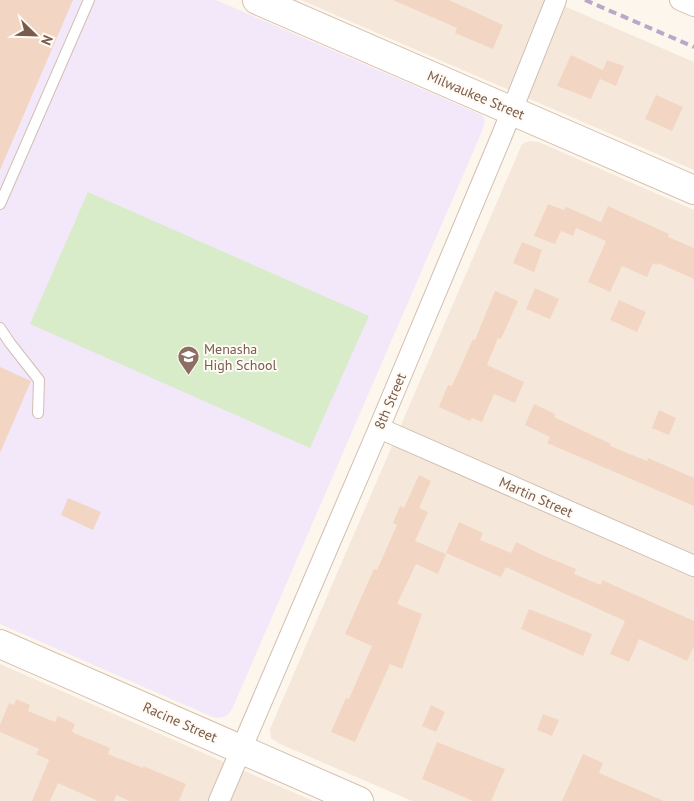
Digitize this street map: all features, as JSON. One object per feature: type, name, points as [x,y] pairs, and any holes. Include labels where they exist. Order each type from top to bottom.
[{"type":"street","name":"Milwaukee Street","points":[[257,0],[694,190]]},
{"type":"street","name":"8th Street","points":[[219,801],[379,428],[556,0]]},
{"type":"street","points":[[680,0],[694,6]]},
{"type":"street","name":"Martin Street","points":[[379,428],[694,566]]},
{"type":"street","name":"Racine Street","points":[[0,644],[359,801]]},
{"type":"lane","points":[[0,204],[89,0]]},
{"type":"lane","points":[[0,328],[39,380],[38,413]]},
{"type":"shaded area","name":"Menasha High School","points":[[0,0],[216,0],[482,115],[485,120],[483,129],[233,707],[228,715],[224,717],[216,718],[208,715],[0,624]]},
{"type":"shaded area","points":[[301,0],[550,0],[694,62],[694,170]]},
{"type":"shaded area","points":[[529,141],[539,142],[694,210],[694,801],[412,801],[280,744],[271,738],[270,729],[522,144]]},
{"type":"shaded area","points":[[0,664],[313,801],[0,801]]},
{"type":"green space","points":[[88,192],[369,316],[310,448],[30,324]]},
{"type":"building","points":[[0,0],[73,0],[0,170]]},
{"type":"building","points":[[393,0],[449,0],[503,25],[493,49],[455,33],[457,28]]},
{"type":"building","points":[[571,55],[603,70],[607,60],[624,66],[616,86],[600,79],[591,99],[557,86]]},
{"type":"building","points":[[656,95],[683,107],[672,131],[645,119]]},
{"type":"building","points":[[548,204],[564,210],[566,207],[601,222],[608,206],[669,234],[668,237],[694,248],[694,279],[658,263],[657,265],[653,263],[647,277],[622,266],[610,292],[588,282],[606,241],[576,228],[573,236],[561,231],[555,244],[534,236]]},
{"type":"building","points":[[522,242],[542,250],[534,272],[513,263]]},
{"type":"building","points":[[535,288],[559,299],[550,319],[526,309]]},
{"type":"building","points":[[495,291],[518,301],[501,339],[498,338],[487,365],[524,382],[515,403],[494,394],[482,422],[472,418],[470,421],[439,407],[448,385],[452,386],[473,339],[475,340]]},
{"type":"building","points":[[619,300],[646,312],[637,332],[610,320]]},
{"type":"building","points":[[0,367],[31,381],[0,453]]},
{"type":"building","points":[[534,404],[555,414],[554,417],[611,444],[610,446],[647,461],[648,458],[694,478],[694,506],[547,443],[550,437],[525,425]]},
{"type":"building","points":[[659,410],[676,418],[669,435],[652,428]]},
{"type":"building","points":[[419,475],[431,481],[419,508],[428,512],[415,541],[446,554],[438,574],[416,564],[397,604],[422,614],[402,669],[390,664],[355,742],[331,732],[346,698],[349,699],[372,646],[345,634],[374,569],[377,570],[397,525],[393,523],[400,506],[404,508]]},
{"type":"building","points":[[68,498],[101,512],[93,530],[61,515]]},
{"type":"building","points":[[459,522],[483,533],[480,540],[511,553],[516,542],[576,569],[574,574],[601,585],[602,580],[694,621],[694,646],[687,661],[639,639],[629,662],[610,654],[625,621],[506,567],[501,577],[446,553]]},
{"type":"building","points":[[529,609],[592,634],[583,656],[521,629]]},
{"type":"building","points":[[16,699],[30,705],[28,711],[55,722],[58,716],[75,724],[72,731],[74,733],[110,748],[108,754],[186,784],[179,801],[130,801],[116,795],[114,801],[98,801],[58,783],[50,801],[32,801],[49,760],[36,754],[39,749],[0,732],[0,725],[9,703],[14,705]]},
{"type":"building","points":[[431,705],[445,712],[436,732],[422,726]]},
{"type":"building","points":[[543,714],[559,720],[552,736],[537,730]]},
{"type":"building","points":[[437,742],[505,769],[491,801],[473,801],[422,779]]},
{"type":"building","points":[[583,754],[603,763],[599,773],[664,801],[562,801]]},
{"type":"railway","points":[[585,0],[694,47]]},
{"type":"place","name":"Menasha High School","points":[[188,376]]}]
